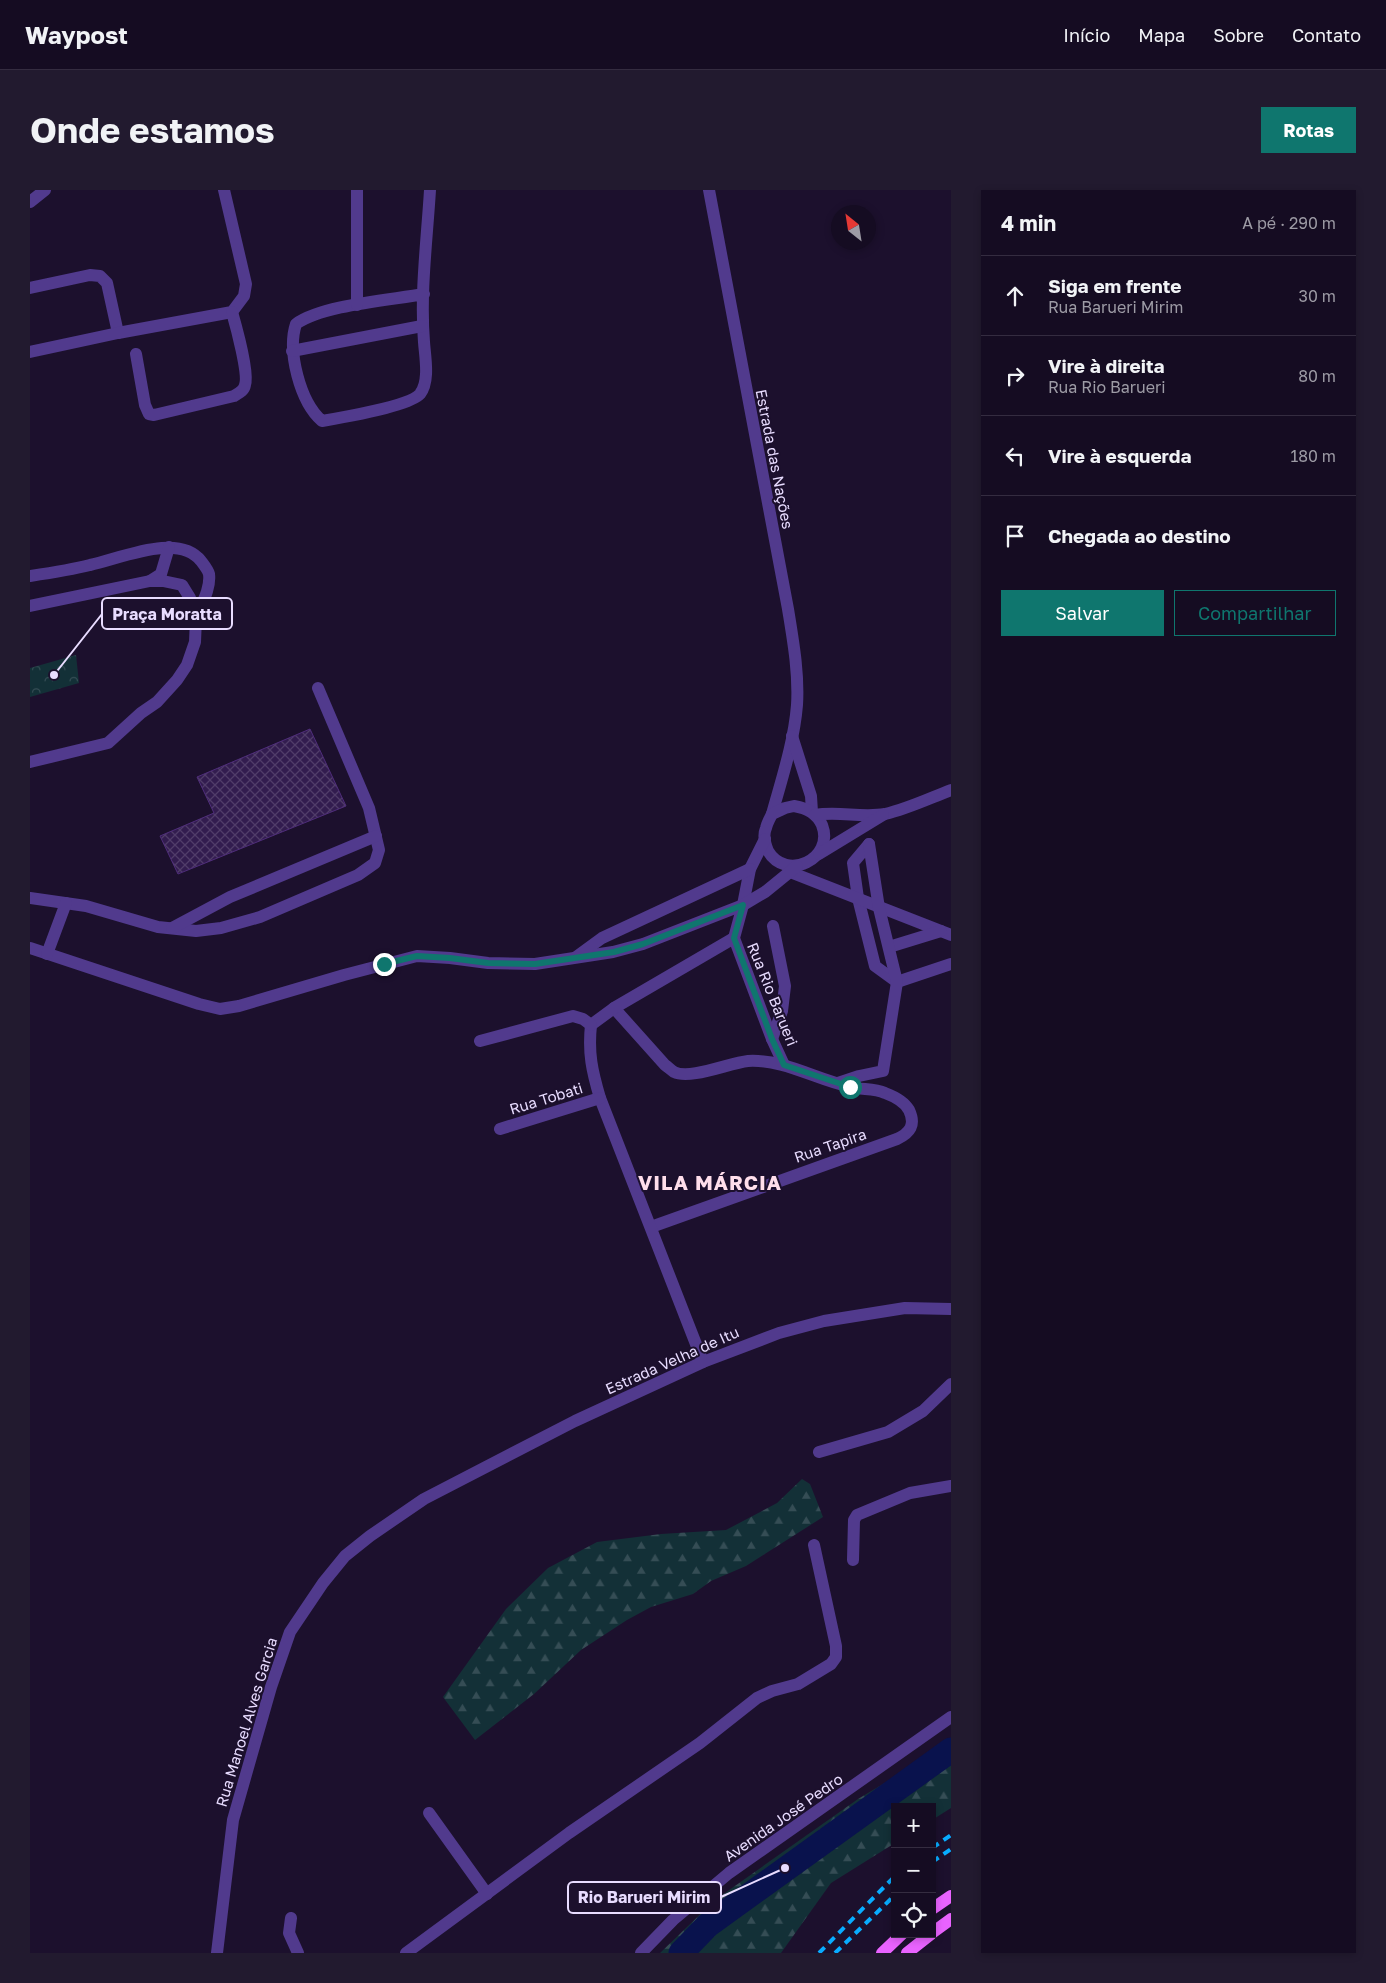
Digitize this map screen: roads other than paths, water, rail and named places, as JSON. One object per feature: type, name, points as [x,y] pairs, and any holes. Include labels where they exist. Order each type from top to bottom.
[{"type":"main road","points":[[936,1906],[951,1896]]},
{"type":"main road","points":[[936,1931],[951,1919]]},
{"type":"main road","points":[[882,1953],[898,1938]]},
{"type":"main road","points":[[907,1953],[927,1938]]},
{"type":"street","points":[[30,202],[45,190]]},
{"type":"street","points":[[30,352],[118,333],[232,312],[244,296],[246,284],[224,190]]},
{"type":"street","points":[[357,190],[357,305]]},
{"type":"street","points":[[424,294],[310,315],[296,324],[293,333],[292,351],[295,369],[315,415],[322,421],[412,400],[424,388],[426,375],[422,326],[424,294],[430,190]]},
{"type":"street","name":"Estrada das Nações","points":[[709,190],[792,633],[795,658],[797,703],[792,736],[772,814]]},
{"type":"street","points":[[30,288],[90,275],[100,276],[107,283],[118,333]]},
{"type":"street","points":[[136,354],[145,405],[149,414],[154,415],[234,396],[246,384],[240,343],[232,312]]},
{"type":"street","points":[[292,351],[422,326]]},
{"type":"street","points":[[30,576],[91,565],[158,548],[169,547],[185,550],[196,554],[205,565],[209,574],[208,589],[196,618]]},
{"type":"street","points":[[150,581],[161,574],[169,547]]},
{"type":"street","points":[[30,606],[150,581],[163,581],[182,585],[190,598],[196,618],[195,642],[187,665],[177,680],[157,702],[141,713],[108,743],[30,762]]},
{"type":"street","points":[[30,898],[86,906],[158,927],[196,931],[221,928],[260,917],[358,875],[375,864],[379,850],[370,808],[318,688]]},
{"type":"street","name":"Estrada das Nações","points":[[792,736],[811,796],[814,813]]},
{"type":"street","points":[[818,854],[885,814],[951,790]]},
{"type":"street","points":[[885,814],[860,816],[814,813],[794,806],[785,808],[772,814],[765,829],[767,848],[772,856],[793,869],[858,898],[946,933]]},
{"type":"street","points":[[30,948],[199,1004],[220,1008],[239,1006],[417,956],[488,963],[535,964],[614,952],[643,944],[743,905],[765,892],[793,869],[813,860],[823,846],[824,829],[814,813]]},
{"type":"street","points":[[172,928],[230,898],[376,836]]},
{"type":"street","name":"Rua Rio Barueri","points":[[765,839],[750,869],[734,938],[772,1039],[784,1065]]},
{"type":"street","points":[[614,1008],[665,1065],[674,1072],[684,1074],[748,1061],[784,1065],[838,1083],[883,1071],[897,982],[879,906],[869,844],[853,863],[858,898],[875,966],[897,982]]},
{"type":"street","points":[[574,958],[602,938],[750,869]]},
{"type":"street","points":[[47,954],[66,903]]},
{"type":"street","points":[[772,1039],[782,1011],[785,986],[773,926]]},
{"type":"street","points":[[889,947],[946,933]]},
{"type":"street","points":[[703,1362],[600,1098],[591,1067],[589,1046],[591,1025],[614,1008],[734,938]]},
{"type":"street","points":[[897,982],[951,964]]},
{"type":"street","points":[[480,1041],[573,1016],[583,1019],[591,1025]]},
{"type":"street","name":"Rua Tapira","points":[[651,1226],[907,1134],[912,1128],[912,1118],[908,1108],[901,1101],[883,1092],[850,1087],[838,1083]]},
{"type":"street","name":"Rua Tobati","points":[[500,1129],[600,1098]]},
{"type":"street","name":"Estrada Velha de Itu","points":[[424,1499],[575,1421],[703,1362],[779,1333],[824,1321],[905,1308],[951,1309]]},
{"type":"street","points":[[819,1452],[888,1432],[923,1411],[951,1384]]},
{"type":"street","points":[[853,1560],[854,1520],[857,1515],[910,1493],[951,1486]]},
{"type":"street","name":"Rua Manoel Alves Garcia","points":[[217,1953],[234,1820],[272,1687],[290,1632],[323,1583],[345,1556],[370,1536],[424,1499]]},
{"type":"street","points":[[413,1951],[569,1834],[700,1743],[757,1698],[772,1691],[798,1684],[831,1664],[836,1657],[836,1646],[814,1545]]},
{"type":"street","name":"Avenida José Pedro","points":[[642,1953],[673,1920],[729,1873],[951,1717]]},
{"type":"street","points":[[429,1813],[487,1894]]},
{"type":"street","points":[[291,1918],[289,1933],[298,1953]]},
{"type":"waterway","points":[[681,1953],[708,1925],[951,1750]]},
{"type":"railway","points":[[936,1845],[951,1835]]},
{"type":"railway","points":[[936,1859],[951,1849]]},
{"type":"railway","points":[[819,1953],[891,1880]]},
{"type":"railway","points":[[835,1953],[891,1899]]},
{"type":"place","name":"Praça Moratta","points":[[54,675]]},
{"type":"place","name":"Rio Barueri Mirim","points":[[785,1868]]},
{"type":"district","name":"VILA MÁRCIA","points":[[710,1182]]}]
